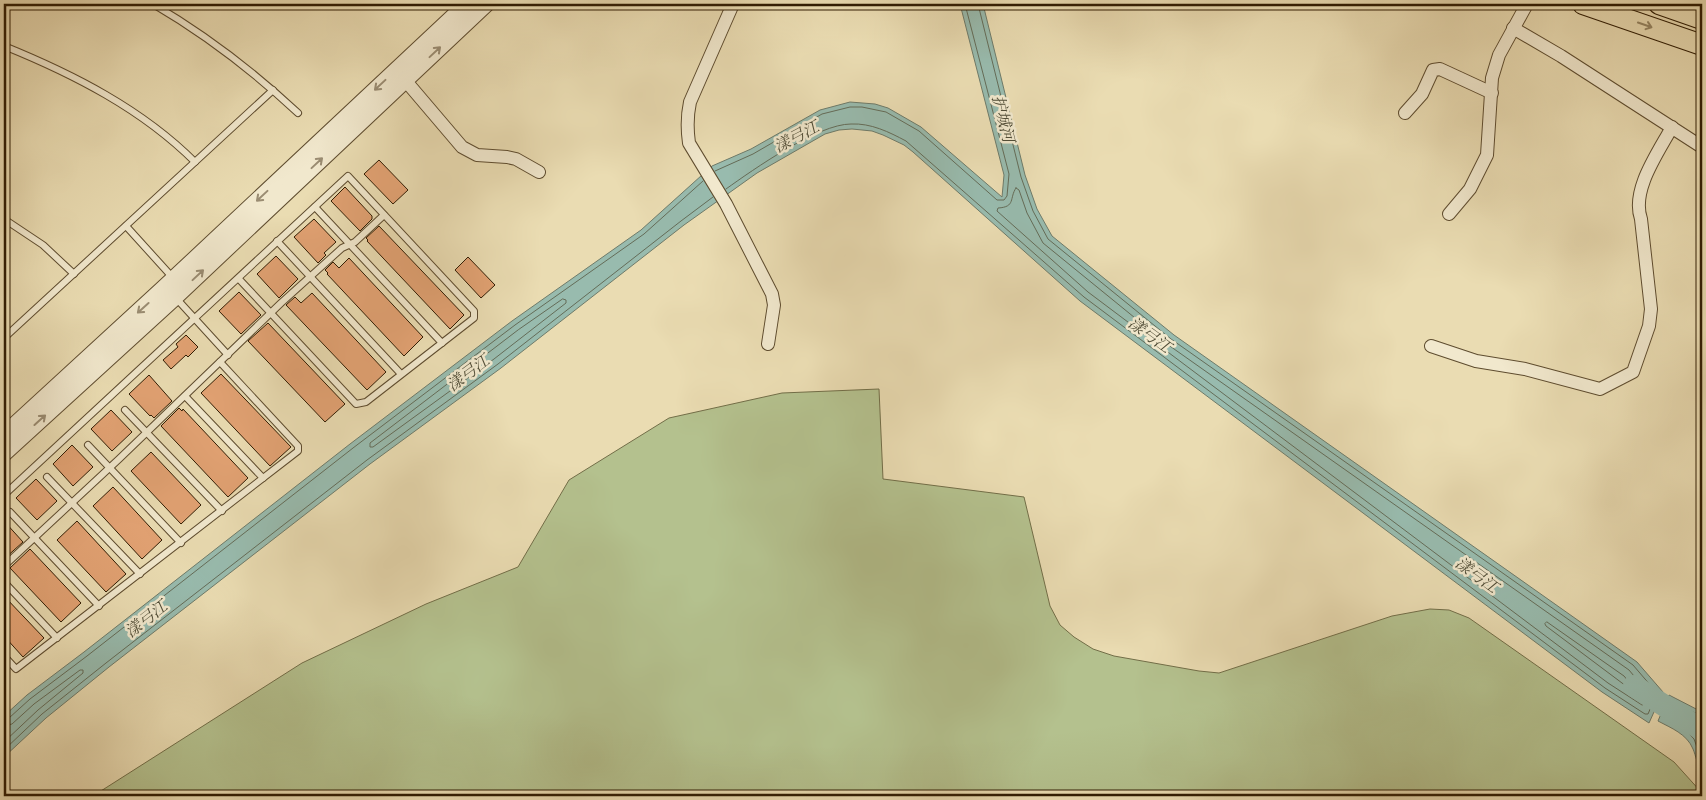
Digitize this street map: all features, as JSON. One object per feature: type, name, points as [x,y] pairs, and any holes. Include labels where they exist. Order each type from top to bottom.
[{"type":"main road","points":[[1582,4],[1702,45]]},
{"type":"main road","points":[[1659,4],[1702,19]]},
{"type":"street","points":[[4,435],[174,279],[466,4]]},
{"type":"street","points":[[4,453],[175,297],[486,4]]},
{"type":"street","points":[[733,4],[694,90],[687,127],[690,143],[726,204],[772,294],[774,305],[768,344]]},
{"type":"street","points":[[1449,214],[1470,189],[1487,156],[1492,78],[1499,55],[1527,4]]},
{"type":"street","points":[[1513,28],[1561,56],[1702,147]]},
{"type":"street","points":[[1405,112],[1422,94],[1434,70],[1440,69],[1492,93]]},
{"type":"street","points":[[405,80],[462,147],[477,155],[507,156],[539,172]]},
{"type":"street","points":[[1431,346],[1476,361],[1525,370],[1600,389],[1633,372],[1649,326],[1651,309],[1641,219],[1638,211],[1640,194],[1645,179],[1672,127]]},
{"type":"lane","points":[[153,4],[220,48],[273,90],[298,113]]},
{"type":"lane","points":[[4,46],[55,69],[117,101],[165,134],[195,162]]},
{"type":"lane","points":[[4,338],[273,90]]},
{"type":"lane","points":[[4,495],[194,318],[348,176],[474,311],[474,318],[366,402],[356,404],[238,278]]},
{"type":"lane","points":[[315,207],[442,343]]},
{"type":"lane","points":[[4,566],[310,277],[342,248],[355,242],[384,215]]},
{"type":"lane","points":[[4,219],[43,245],[74,274]]},
{"type":"lane","points":[[126,226],[174,279]]},
{"type":"lane","points":[[277,242],[401,374]]},
{"type":"lane","points":[[175,297],[228,355]]},
{"type":"lane","points":[[4,656],[16,669],[298,451],[298,446],[220,362]]},
{"type":"lane","points":[[185,396],[263,478]]},
{"type":"lane","points":[[126,410],[222,511]]},
{"type":"lane","points":[[88,445],[180,543]]},
{"type":"lane","points":[[47,477],[140,574]]},
{"type":"lane","points":[[10,512],[99,606]]},
{"type":"lane","points":[[4,582],[57,638]]},
{"type":"green space","points":[[879,389],[883,479],[1024,497],[1050,606],[1060,625],[1093,649],[1114,656],[1219,673],[1392,616],[1430,609],[1449,610],[1469,618],[1674,762],[1702,793],[1702,796],[93,796],[302,663],[426,604],[518,567],[569,480],[669,418],[782,393]]},
{"type":"water","name":"护城河","points":[[960,4],[983,4],[1025,175],[1037,209],[1052,236],[1174,335],[1637,662],[1663,692],[1649,723],[1602,692],[1080,301],[904,145],[872,131],[852,129],[825,134],[757,173],[684,225],[501,368],[370,464],[109,667],[46,718],[4,757],[4,716],[27,695],[350,444],[512,321],[641,230],[712,166],[751,149],[820,110],[850,102],[875,104],[888,108],[921,127],[1002,197],[1004,175]]},
{"type":"water","points":[[1669,695],[1702,712],[1702,771],[1687,739],[1658,721]]},
{"type":"building","points":[[379,160],[408,190],[393,204],[364,174]]},
{"type":"building","points":[[345,187],[372,216],[372,219],[360,231],[331,201]]},
{"type":"building","points":[[314,219],[336,242],[324,253],[326,255],[318,263],[294,237]]},
{"type":"building","points":[[379,226],[464,315],[450,329],[367,241],[366,238]]},
{"type":"building","points":[[276,256],[298,279],[279,298],[257,274]]},
{"type":"building","points":[[468,257],[495,285],[481,298],[455,270]]},
{"type":"building","points":[[349,258],[423,337],[404,356],[327,274],[325,270],[333,262],[339,268]]},
{"type":"building","points":[[239,292],[261,315],[241,334],[219,311]]},
{"type":"building","points":[[312,293],[386,372],[367,390],[286,305],[295,297],[301,303]]},
{"type":"building","points":[[268,323],[345,404],[325,422],[248,341]]},
{"type":"building","points":[[186,335],[198,347],[171,369],[163,360],[178,347],[176,344]]},
{"type":"building","points":[[221,374],[291,447],[270,466],[201,393]]},
{"type":"building","points":[[149,375],[172,401],[154,418],[129,394]]},
{"type":"building","points":[[179,408],[182,411],[183,409],[248,478],[228,497],[161,426]]},
{"type":"building","points":[[111,410],[132,432],[112,451],[91,429]]},
{"type":"building","points":[[72,445],[93,467],[73,486],[53,464]]},
{"type":"building","points":[[151,452],[201,505],[181,524],[131,471]]},
{"type":"building","points":[[36,479],[57,501],[37,520],[16,498]]},
{"type":"building","points":[[113,487],[162,540],[142,559],[93,506]]},
{"type":"building","points":[[4,521],[23,542],[4,559]]},
{"type":"building","points":[[77,521],[126,574],[106,592],[57,540]]},
{"type":"building","points":[[30,549],[81,603],[61,622],[10,568]]},
{"type":"building","points":[[4,596],[44,638],[23,657],[4,636]]},
{"type":"waterway","name":"漾弓江","points":[[1634,686],[1702,730]]}]
